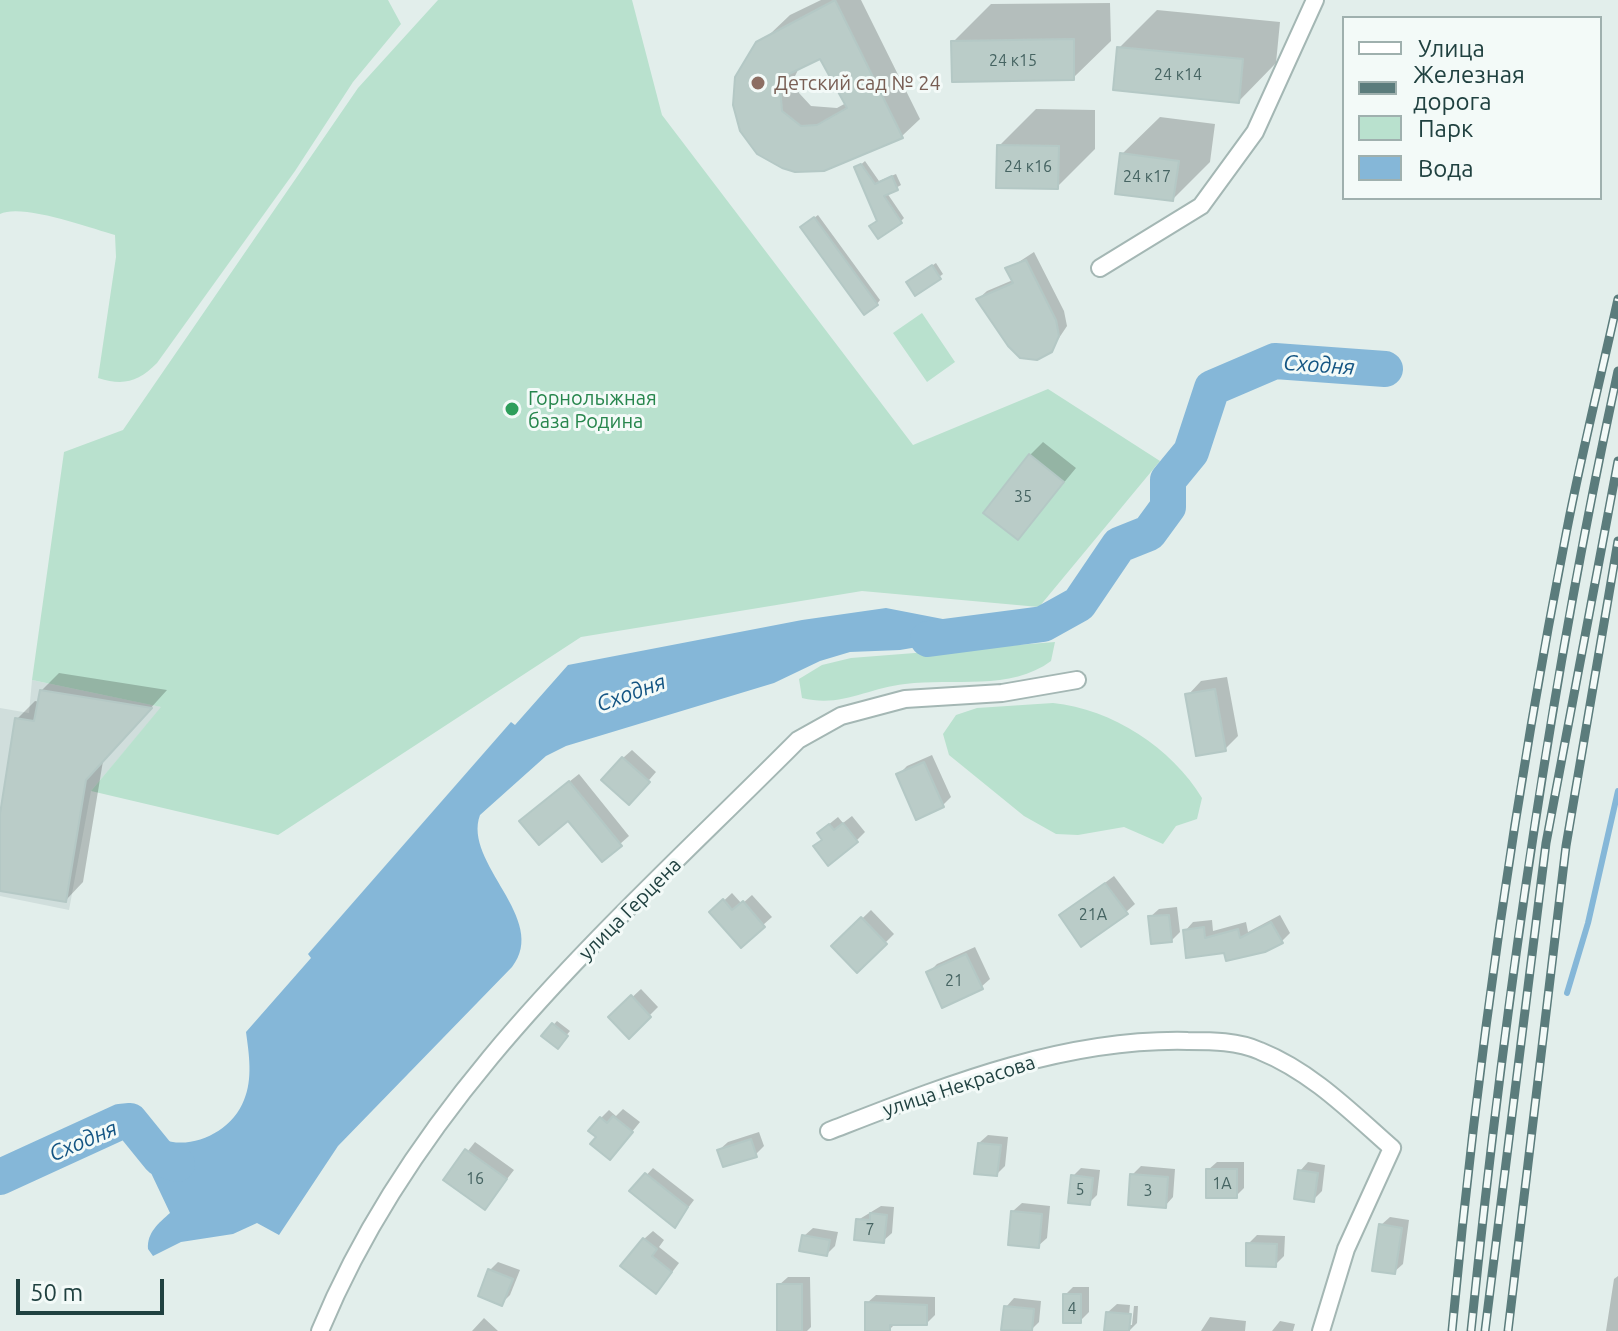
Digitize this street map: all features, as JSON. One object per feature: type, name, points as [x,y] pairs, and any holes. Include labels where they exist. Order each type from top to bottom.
[{"type":"street","points":[[1100,268],[1201,206],[1255,132],[1315,0]]},
{"type":"street","name":"улица Герцена","points":[[320,1331],[381,1204],[401,1173],[517,1022],[798,740],[841,716],[905,699],[1002,693],[1077,680]]},
{"type":"street","name":"улица Некрасова","points":[[829,1131],[999,1069],[1073,1051],[1158,1040],[1221,1042],[1258,1050],[1309,1076],[1392,1148],[1346,1249],[1321,1331]]},
{"type":"shaded area","points":[[32,680],[162,707],[91,791],[69,910],[0,896],[0,708],[29,713]]},
{"type":"green space","points":[[0,0],[388,0],[401,24],[353,82],[295,171],[157,363],[130,381],[98,378],[116,257],[115,235],[39,214],[10,211],[0,214]]},
{"type":"green space","name":"Горнолыжная база Родина","points":[[438,0],[632,0],[662,115],[913,445],[1048,389],[1160,461],[1039,607],[862,591],[581,637],[278,835],[91,791],[161,707],[32,680],[64,452],[123,430],[358,88]]},
{"type":"green space","points":[[922,313],[955,362],[927,382],[893,333]]},
{"type":"green space","points":[[1055,642],[1051,661],[1035,670],[1000,680],[905,684],[829,701],[802,698],[799,679],[822,665],[851,658]]},
{"type":"green space","points":[[1053,703],[1097,713],[1138,734],[1157,748],[1174,763],[1202,798],[1197,819],[1176,826],[1163,844],[1124,827],[1078,835],[1056,834],[1024,816],[949,755],[943,734],[956,715],[977,708]]},
{"type":"water","points":[[886,608],[953,621],[977,632],[976,637],[900,650],[850,652],[820,661],[774,683],[566,746],[546,756],[480,815],[478,833],[483,852],[514,910],[520,930],[521,949],[512,967],[338,1146],[279,1235],[257,1223],[233,1234],[181,1242],[153,1256],[148,1249],[149,1238],[154,1228],[170,1213],[134,1137],[146,1129],[158,1138],[186,1142],[215,1133],[227,1124],[237,1113],[249,1084],[246,1032],[311,958],[308,954],[511,722],[515,725],[568,665],[802,620]]},
{"type":"building","name":"Детский сад № 24","points":[[835,0],[903,138],[824,171],[795,172],[757,154],[740,131],[733,105],[735,77],[756,42]],"holes":[[[820,59],[847,108],[817,125],[801,126],[782,111],[780,87],[789,74]]]},
{"type":"building","points":[[1074,39],[1074,80],[952,82],[951,41]]},
{"type":"building","points":[[1117,47],[1243,59],[1239,103],[1113,90]]},
{"type":"building","points":[[997,145],[1059,146],[1058,189],[996,188]]},
{"type":"building","points":[[1120,153],[1179,161],[1173,201],[1115,194]]},
{"type":"building","points":[[861,164],[875,184],[892,176],[898,190],[884,196],[902,223],[878,239],[869,226],[877,221],[854,167]]},
{"type":"building","points":[[814,217],[878,305],[864,315],[800,227]]},
{"type":"building","points":[[1026,260],[1056,320],[1059,336],[1052,352],[1037,360],[1020,358],[1008,346],[976,299],[1013,283],[1005,268]]},
{"type":"building","points":[[932,265],[941,279],[915,296],[906,282]]},
{"type":"building","points":[[1029,454],[1064,482],[1018,540],[983,513]]},
{"type":"building","points":[[1215,689],[1226,751],[1196,756],[1185,694]]},
{"type":"building","points":[[40,690],[152,708],[86,780],[66,902],[0,891],[0,814],[15,718],[34,721]]},
{"type":"building","points":[[622,757],[650,782],[629,805],[601,780]]},
{"type":"building","points":[[924,762],[944,807],[916,820],[896,774]]},
{"type":"building","points":[[569,781],[622,846],[602,862],[568,821],[539,845],[519,821]]},
{"type":"building","points":[[843,823],[858,842],[828,866],[813,846],[822,840],[817,833],[829,824],[834,830]]},
{"type":"building","points":[[1105,883],[1128,914],[1081,947],[1059,915]]},
{"type":"building","points":[[723,899],[732,910],[743,901],[765,927],[741,948],[709,912]]},
{"type":"building","points":[[1169,915],[1172,942],[1151,944],[1148,916]]},
{"type":"building","points":[[861,917],[887,944],[857,973],[831,946]]},
{"type":"building","points":[[1271,922],[1283,943],[1265,952],[1226,961],[1224,953],[1186,958],[1183,930],[1204,927],[1205,938],[1238,929],[1240,938]]},
{"type":"building","points":[[966,954],[983,989],[942,1008],[926,972]]},
{"type":"building","points":[[631,995],[651,1017],[629,1039],[608,1017]]},
{"type":"building","points":[[552,1023],[568,1036],[558,1049],[541,1036]]},
{"type":"building","points":[[613,1116],[633,1132],[610,1160],[590,1144],[596,1137],[588,1131],[600,1117],[607,1123]]},
{"type":"building","points":[[751,1139],[757,1157],[723,1167],[717,1150]]},
{"type":"building","points":[[978,1143],[1001,1145],[997,1176],[974,1174]]},
{"type":"building","points":[[465,1149],[507,1179],[485,1210],[443,1180]]},
{"type":"building","points":[[1206,1169],[1237,1169],[1237,1198],[1206,1198]]},
{"type":"building","points":[[1298,1170],[1318,1173],[1314,1202],[1294,1199]]},
{"type":"building","points":[[645,1173],[688,1207],[675,1228],[629,1191]]},
{"type":"building","points":[[1130,1174],[1168,1177],[1166,1208],[1128,1205]]},
{"type":"building","points":[[1071,1175],[1093,1178],[1090,1205],[1068,1203]]},
{"type":"building","points":[[1011,1211],[1042,1214],[1039,1248],[1008,1245]]},
{"type":"building","points":[[870,1213],[887,1215],[884,1243],[854,1240],[856,1219],[870,1220]]},
{"type":"building","points":[[1379,1224],[1402,1228],[1395,1274],[1372,1271]]},
{"type":"building","points":[[802,1235],[830,1240],[827,1256],[799,1251]]},
{"type":"building","points":[[643,1238],[657,1249],[652,1256],[672,1272],[656,1294],[620,1266]]},
{"type":"building","points":[[1246,1243],[1277,1244],[1276,1267],[1246,1266]]},
{"type":"building","points":[[488,1269],[513,1279],[502,1306],[478,1296]]},
{"type":"building","points":[[777,1284],[802,1284],[802,1331],[777,1331]]},
{"type":"building","points":[[1063,1294],[1081,1294],[1081,1323],[1063,1323]]},
{"type":"building","points":[[865,1302],[927,1305],[927,1325],[890,1325],[890,1331],[865,1331]]},
{"type":"building","points":[[1004,1306],[1034,1309],[1032,1331],[1001,1330]]},
{"type":"building","points":[[1106,1312],[1131,1314],[1129,1331],[1104,1331]]},
{"type":"waterway","name":"Сходня","points":[[928,639],[1043,624],[1079,604],[1119,545],[1149,533],[1168,507],[1168,480],[1191,452],[1212,388],[1275,361],[1385,369]]},
{"type":"waterway","points":[[1567,993],[1588,923],[1618,791]]},
{"type":"waterway","name":"Сходня","points":[[0,1177],[120,1122],[130,1121],[160,1158],[177,1164]]},
{"type":"railway","points":[[1452,1331],[1473,1130],[1514,829],[1567,529],[1618,299]]},
{"type":"railway","points":[[1471,1331],[1498,1090],[1531,849],[1571,609],[1618,371]]},
{"type":"railway","points":[[1485,1331],[1546,843],[1618,461]]},
{"type":"railway","points":[[1508,1331],[1566,846],[1618,541]]},
{"type":"place","name":"Детский сад № 24","points":[[758,83]]},
{"type":"place","name":"Горнолыжная база Родина","points":[[512,409]]}]
